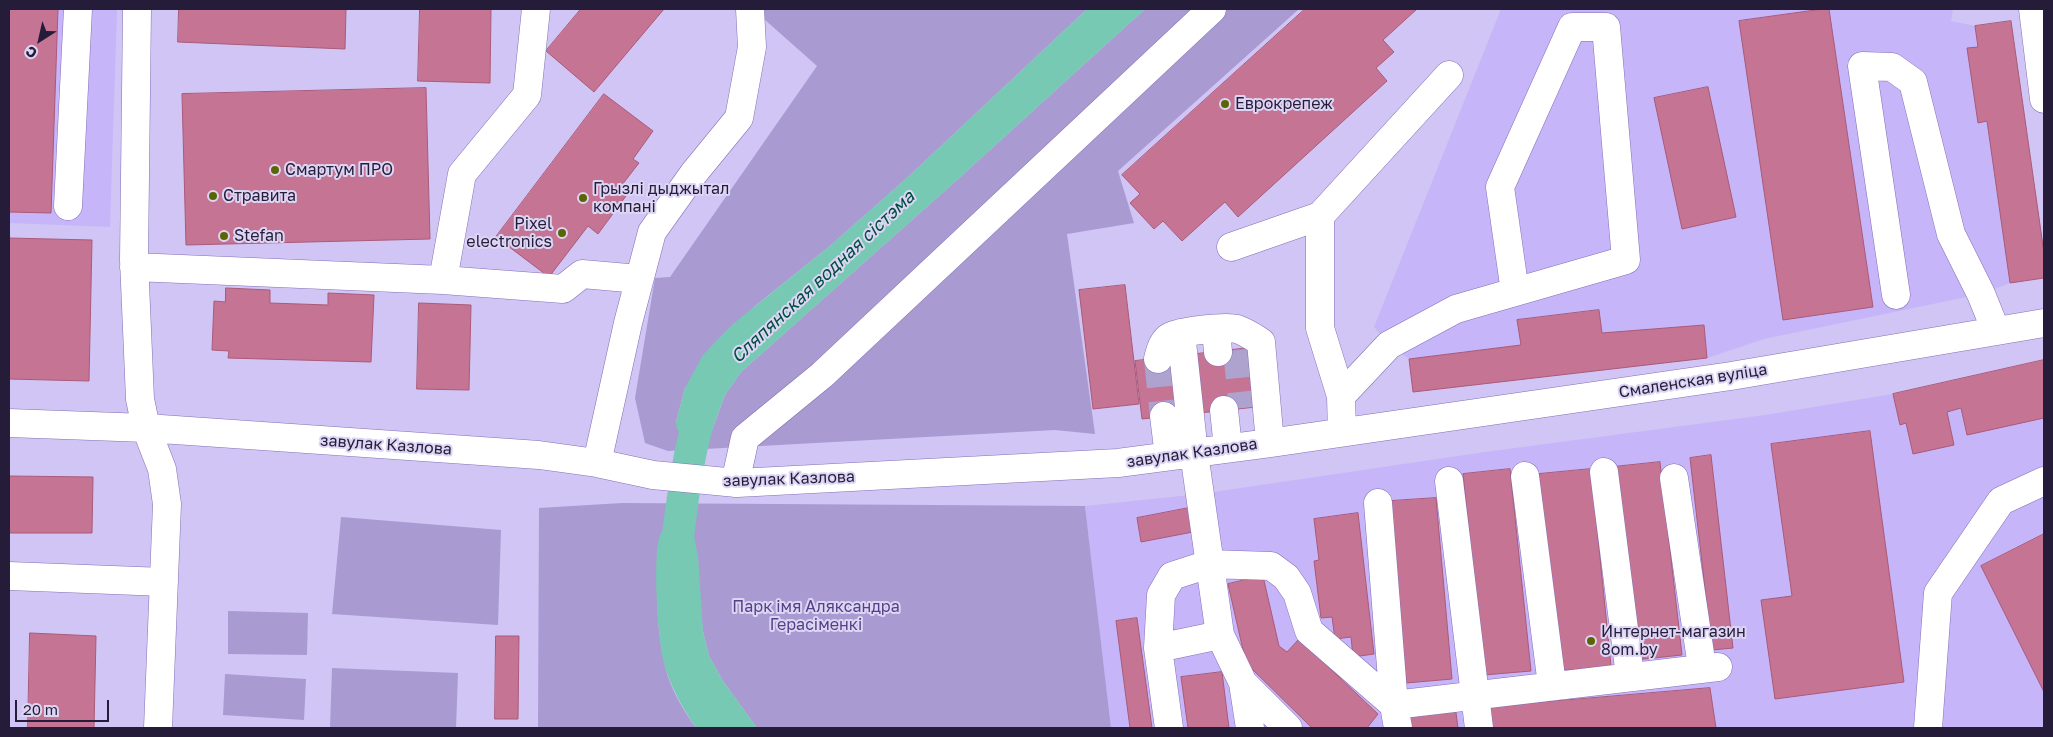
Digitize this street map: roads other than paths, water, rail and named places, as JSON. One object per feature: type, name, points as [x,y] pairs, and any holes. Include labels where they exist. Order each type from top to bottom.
[{"type":"street","points":[[68,206],[78,9]]},
{"type":"street","points":[[137,9],[134,267],[140,399],[146,428],[162,469],[167,504],[158,728]]},
{"type":"street","points":[[443,280],[462,174],[527,95],[536,9]]},
{"type":"street","points":[[597,463],[628,323],[652,232],[694,173],[739,118],[752,48],[750,9]]},
{"type":"street","points":[[735,483],[745,438],[822,375],[1212,9]]},
{"type":"street","points":[[2033,9],[2044,98]]},
{"type":"street","points":[[1341,396],[1389,345],[1456,309],[1515,292],[1626,260],[1606,27],[1572,26],[1500,188],[1515,292]]},
{"type":"street","points":[[1896,295],[1862,66],[1892,67],[1913,82],[1952,234],[1996,331]]},
{"type":"street","points":[[1231,247],[1320,216],[1449,75]]},
{"type":"street","points":[[1320,216],[1320,328],[1341,396],[1342,432]]},
{"type":"street","points":[[134,267],[443,280],[562,288],[582,274],[639,280]]},
{"type":"street","name":"Смаленская вуліца","points":[[1342,432],[1731,376],[2044,323]]},
{"type":"street","points":[[1181,333],[1181,455]]},
{"type":"street","points":[[1158,359],[1162,346],[1169,337],[1181,333],[1226,340],[1249,334],[1261,342],[1249,446]]},
{"type":"street","points":[[1234,409],[1249,446]]},
{"type":"street","points":[[1164,416],[1181,455],[1209,564],[1220,635],[1243,683],[1250,728]]},
{"type":"street","name":"завулак Казлова","points":[[9,423],[146,428],[539,455],[597,463],[653,475],[735,483],[1118,463],[1342,432]]},
{"type":"street","points":[[1604,472],[1630,676]]},
{"type":"street","points":[[1525,476],[1552,685]]},
{"type":"street","points":[[1396,716],[1475,694],[1710,667],[1674,478]]},
{"type":"street","points":[[1928,728],[1938,592],[2000,501],[2044,480]]},
{"type":"street","points":[[1449,481],[1479,728]]},
{"type":"street","points":[[1378,503],[1396,716]]},
{"type":"street","points":[[1169,728],[1158,648],[1161,595],[1172,576],[1209,564],[1271,566],[1286,576],[1297,593],[1309,631],[1396,716]]},
{"type":"street","points":[[9,576],[164,582]]},
{"type":"street","points":[[1158,648],[1220,635]]},
{"type":"street","points":[[1243,683],[1288,728]]},
{"type":"water","points":[[1087,9],[1145,9],[957,180],[741,372],[725,395],[710,435],[705,441],[699,443],[685,440],[677,429],[676,422],[685,388],[703,355],[733,324],[831,245],[909,176]]},
{"type":"water","points":[[669,524],[688,528],[694,536],[698,556],[703,631],[709,656],[723,681],[757,728],[696,728],[672,685],[663,659],[656,582],[656,562],[660,535]]},
{"type":"waterway","name":"Сляпянская водная сістэма","points":[[674,570],[689,462],[698,420],[705,399]]},
{"type":"tunnel","points":[[1237,350],[1243,408]]},
{"type":"tunnel","points":[[1158,359],[1164,416]]},
{"type":"place","name":"Еврокрепеж","points":[[1225,104]]},
{"type":"place","name":"Смартум ПРО","points":[[275,170]]},
{"type":"place","name":"Стравита","points":[[213,196]]},
{"type":"place","name":"Грызлі дыджытал компані","points":[[583,198]]},
{"type":"place","name":"Pixel electronics","points":[[562,233]]},
{"type":"place","name":"Stefan","points":[[224,236]]},
{"type":"place","name":"Интернет-магазин 8om.by","points":[[1591,641]]},
{"type":"park label","name":"Парк імя Аляксандра Герасіменкі","points":[[816,616]]}]
